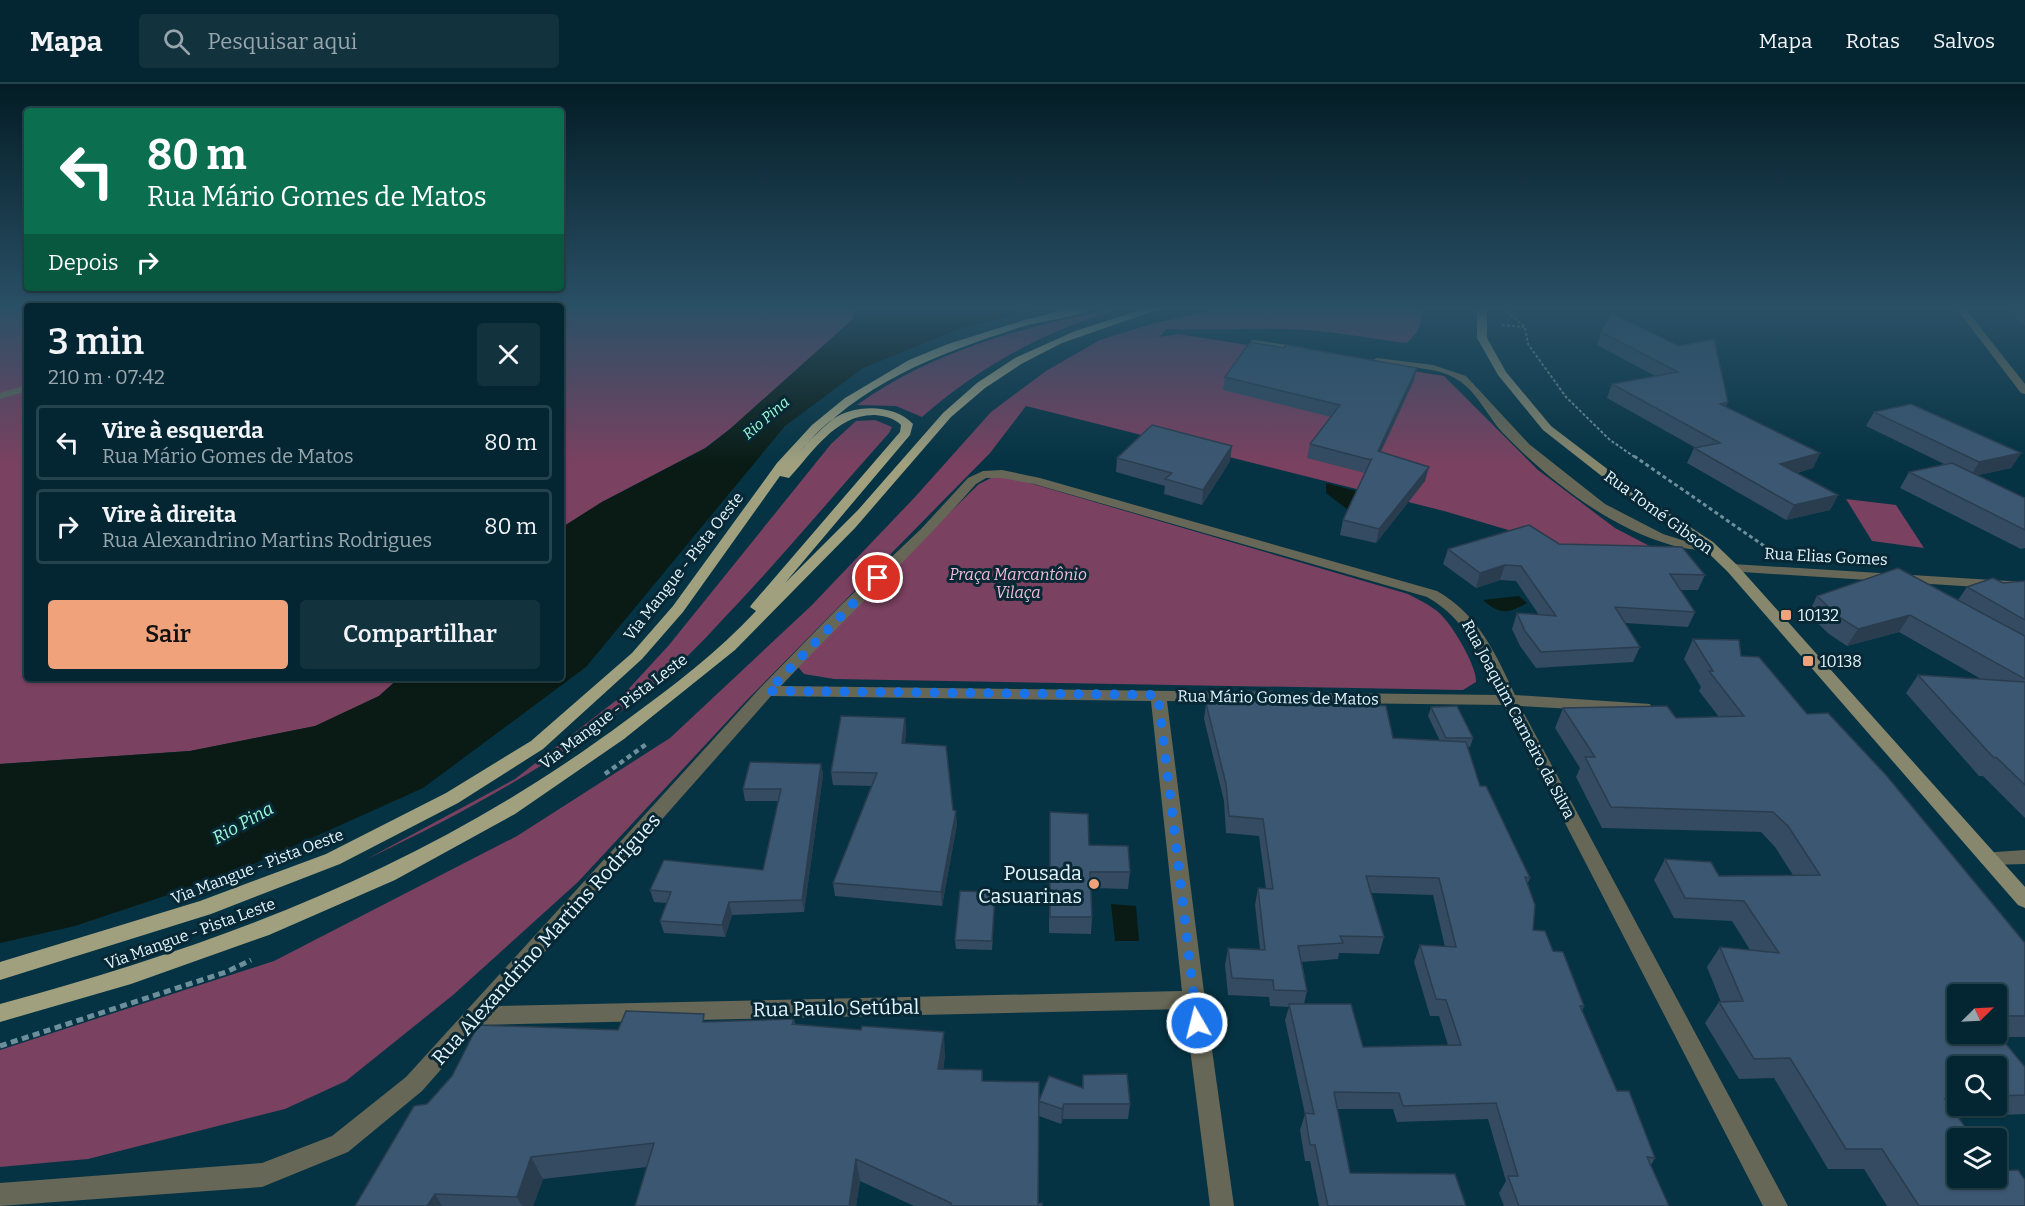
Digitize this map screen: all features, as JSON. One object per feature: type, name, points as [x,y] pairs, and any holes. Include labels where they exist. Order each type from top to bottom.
[{"type":"main road","name":"Via Mangue - Pista Oeste","points":[[0,971],[204,908],[333,859],[452,798],[537,745],[638,656],[678,609],[781,466],[816,427],[872,384],[920,359]]},
{"type":"main road","name":"Via Mangue - Pista Leste","points":[[0,1013],[98,987],[259,931],[442,847],[507,810],[586,759],[716,658],[823,556],[873,501],[932,428],[997,373],[1023,359]]},
{"type":"main road","points":[[716,658],[779,579],[906,433],[907,424],[899,417],[879,413],[842,419],[750,510]]},
{"type":"street","name":"Rua Tomé Gibson","points":[[1494,359],[1502,373],[1547,428],[1640,500],[1708,545],[1732,568],[2025,900]]},
{"type":"street","points":[[2000,359],[2025,391]]},
{"type":"street","points":[[1368,360],[1450,372],[1462,377],[1505,428],[1535,456],[1619,517],[1675,545],[1694,548],[1708,545]]},
{"type":"street","points":[[0,396],[24,389]]},
{"type":"street","name":"Rua Joaquim Carneiro da Silva","points":[[983,475],[1002,474],[1036,481],[1432,594],[1465,615],[1480,638],[1509,700],[1776,1206]]},
{"type":"street","name":"Rua Alexandrino Martins Rodrigues","points":[[0,1196],[262,1175],[340,1144],[414,1084],[478,1016],[768,691],[846,608],[926,532],[972,482],[983,475]]},
{"type":"street","name":"Rua Elias Gomes","points":[[1732,568],[2025,586]]},
{"type":"street","points":[[1894,578],[1924,595]]},
{"type":"street","name":"Rua Mário Gomes de Matos","points":[[768,691],[1509,700],[1644,708]]},
{"type":"street","points":[[1158,695],[1194,1000],[1222,1206]]},
{"type":"street","points":[[1988,858],[2025,856]]},
{"type":"street","name":"Rua Paulo Setúbal","points":[[478,1016],[1194,1000]]},
{"type":"path","points":[[1539,359],[1566,397],[1611,440],[1775,554]]},
{"type":"green space","points":[[0,359],[24,359],[24,681],[396,681],[379,696],[316,726],[190,751],[0,764]]},
{"type":"green space","points":[[564,359],[808,359],[730,429],[705,448],[602,502],[564,526]]},
{"type":"green space","points":[[939,359],[1002,359],[968,381],[922,417],[896,406],[857,405],[918,369]]},
{"type":"green space","points":[[1066,359],[1339,359],[1444,376],[1538,470],[1615,528],[1661,552],[1566,547],[1444,511],[1026,406],[990,453],[746,701],[578,882],[453,995],[346,1081],[285,1109],[88,1159],[0,1167],[0,1050],[274,961],[517,836],[670,738],[811,606],[915,497],[991,412],[1046,371]]},
{"type":"green space","points":[[875,420],[892,427],[889,433],[742,599],[669,673],[598,728],[523,777],[365,860],[515,779],[623,695],[669,645],[831,444],[856,421]]},
{"type":"green space","name":"Praça Marcantônio Vilaça","points":[[993,477],[1016,479],[1408,594],[1432,607],[1449,624],[1469,658],[1476,682],[1463,690],[834,679],[804,674],[798,667],[800,658],[979,484]]},
{"type":"green space","points":[[1846,499],[1896,505],[1924,548],[1872,541]]},
{"type":"water","name":"Rio Pina","points":[[808,359],[884,359],[863,368],[785,426],[586,667],[423,788],[234,873],[75,926],[0,943],[0,764],[190,751],[315,726],[379,696],[396,681],[564,681],[564,526],[602,502],[706,448]]},
{"type":"water","points":[[1326,483],[1356,491],[1347,509],[1326,493]]},
{"type":"water","points":[[1519,596],[1527,603],[1509,611],[1494,608],[1483,600]]},
{"type":"water","points":[[1111,904],[1136,906],[1139,941],[1115,941]]},
{"type":"building","points":[[1238,359],[1368,359],[1417,368],[1378,451],[1429,467],[1379,529],[1343,520],[1372,458],[1371,460],[1310,444],[1340,405],[1225,377]]},
{"type":"building","points":[[1654,359],[1719,359],[1728,402],[1720,404],[1820,453],[1780,464],[1838,495],[1794,505],[1694,448],[1720,443],[1612,384],[1678,372]]},
{"type":"building","points":[[1911,404],[2021,453],[1979,462],[1874,412]]},
{"type":"building","points":[[1152,425],[1232,446],[1203,490],[1165,479],[1172,473],[1117,458]]},
{"type":"building","points":[[1952,463],[2025,498],[2025,530],[1909,472]]},
{"type":"building","points":[[1529,525],[1559,544],[1682,547],[1705,575],[1670,574],[1695,612],[1615,607],[1640,647],[1541,652],[1525,631],[1517,613],[1556,616],[1521,566],[1505,565],[1480,573],[1448,549]]},
{"type":"building","points":[[1898,568],[2025,636],[2025,679],[1910,615],[1858,629],[1839,617],[1817,596]]},
{"type":"building","points":[[1993,578],[2003,583],[2025,581],[2025,620],[1967,587]]},
{"type":"building","points":[[1693,639],[1739,640],[1741,656],[1759,657],[1807,714],[1828,713],[1886,775],[2025,943],[2025,1016],[2007,1016],[2007,984],[1947,984],[1947,1044],[2006,1044],[2025,1067],[2025,1095],[2007,1096],[2007,1056],[1947,1056],[1947,1099],[1945,1099],[1947,1116],[1957,1116],[1966,1128],[1947,1128],[1947,1188],[2007,1188],[2007,1170],[2018,1170],[2025,1180],[2025,1206],[1919,1206],[1882,1149],[1846,1149],[1790,1058],[1754,1059],[1719,1002],[1743,1001],[1720,947],[1779,953],[1744,901],[1685,898],[1665,859],[1711,862],[1719,876],[1820,875],[1788,826],[1773,812],[1611,807],[1585,757],[1595,757],[1563,708],[1667,706],[1676,718],[1744,716],[1709,671],[1713,671]]},
{"type":"building","points":[[1918,675],[2025,682],[2025,785],[1997,758],[1993,757]]},
{"type":"building","points":[[1248,691],[1272,691],[1275,704],[1328,705],[1327,701],[1386,706],[1393,738],[1466,742],[1480,786],[1486,786],[1530,878],[1525,877],[1535,905],[1533,930],[1545,931],[1553,951],[1563,952],[1584,1006],[1580,1006],[1617,1091],[1629,1091],[1655,1158],[1647,1157],[1669,1206],[1519,1206],[1508,1176],[1518,1176],[1496,1103],[1403,1106],[1399,1093],[1334,1092],[1350,1173],[1455,1174],[1466,1206],[1328,1206],[1315,1145],[1310,1145],[1305,1113],[1314,1114],[1289,1004],[1351,1004],[1363,1047],[1461,1045],[1446,1000],[1436,999],[1420,945],[1456,947],[1439,878],[1366,876],[1384,937],[1340,936],[1343,943],[1298,946],[1307,991],[1274,990],[1273,980],[1232,978],[1228,948],[1265,950],[1258,888],[1273,889],[1263,819],[1229,816],[1226,784],[1206,703],[1251,704]]},
{"type":"building","points":[[1457,706],[1473,738],[1446,738],[1431,707]]},
{"type":"building","points":[[841,716],[905,718],[902,743],[946,746],[953,810],[956,811],[941,892],[833,883],[877,773],[831,772]]},
{"type":"building","points":[[750,762],[821,764],[802,900],[729,902],[722,925],[660,921],[671,892],[650,890],[664,860],[763,870],[781,789],[743,789]]},
{"type":"building","points":[[1050,812],[1088,814],[1089,845],[1128,846],[1130,872],[1090,872],[1092,917],[1050,917]]},
{"type":"building","points":[[960,891],[995,892],[992,941],[955,940]]},
{"type":"building","points":[[626,1011],[704,1014],[703,1022],[794,1019],[792,1024],[861,1030],[862,1026],[944,1032],[938,1069],[982,1070],[982,1081],[1039,1082],[1038,1204],[1042,1203],[1042,1206],[951,1206],[951,1203],[856,1159],[849,1206],[635,1206],[654,1143],[531,1157],[517,1197],[435,1194],[427,1206],[355,1206],[414,1106],[427,1104],[452,1076],[478,1025],[618,1030]]},
{"type":"building","points":[[1127,1074],[1130,1104],[1064,1104],[1062,1109],[1039,1101],[1049,1076],[1083,1088],[1083,1075]]},
{"type":"place","name":"10132","points":[[1786,615]]},
{"type":"place","name":"10138","points":[[1808,661]]},
{"type":"place","name":"Pousada Casuarinas","points":[[1094,884]]},
{"type":"route","points":[[878,578],[846,608],[768,691],[1158,695],[1197,1023]]}]
